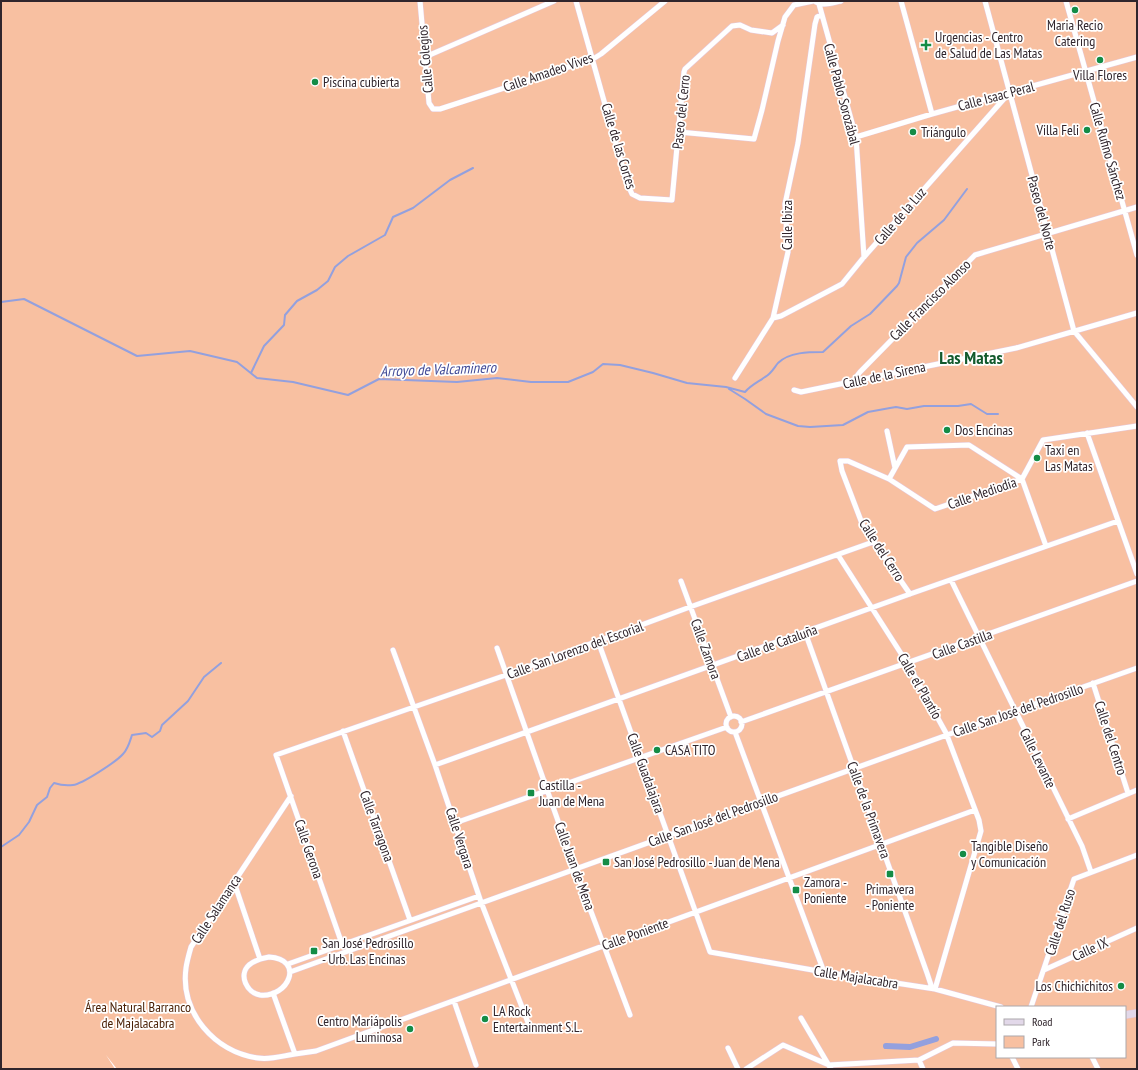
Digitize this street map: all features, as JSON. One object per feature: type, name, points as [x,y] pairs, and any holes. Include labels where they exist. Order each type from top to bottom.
[{"type":"street","name":"Calle Colegios","points":[[420,1],[429,103],[433,109],[440,109]]},
{"type":"street","points":[[425,57],[554,1]]},
{"type":"street","points":[[576,1],[593,59]]},
{"type":"street","name":"Calle Amadeo Vives","points":[[440,109],[593,59],[665,1]]},
{"type":"street","points":[[679,132],[754,140],[785,17],[794,5],[813,1],[819,4],[841,1]]},
{"type":"street","points":[[901,1],[932,114]]},
{"type":"street","name":"Paseo del Norte","points":[[985,1],[1074,331],[1137,407]]},
{"type":"street","name":"Calle Rufino Sánchez","points":[[1066,1],[1137,255]]},
{"type":"street","name":"Calle Pablo Sorozábal","points":[[819,4],[856,137],[864,257]]},
{"type":"street","name":"Calle Ibiza","points":[[735,378],[774,318],[788,252],[785,204],[798,144],[815,24],[817,17],[821,15]]},
{"type":"street","name":"Paseo del Cerro","points":[[672,200],[684,72],[732,26],[740,25],[751,30],[772,33],[782,25]]},
{"type":"street","name":"Calle Isaac Peral","points":[[856,137],[932,114],[1137,57]]},
{"type":"street","name":"Calle de las Cortes","points":[[593,59],[627,183],[632,194],[640,198],[672,200]]},
{"type":"street","name":"Calle de la Luz","points":[[774,318],[781,316],[842,284],[864,257],[1010,92]]},
{"type":"street","name":"Calle Francisco Alonso","points":[[854,381],[857,375],[975,255],[1137,207]]},
{"type":"street","name":"Calle de la Sirena","points":[[794,390],[801,392],[1016,348],[1137,313]]},
{"type":"street","name":"Calle Mediodía","points":[[840,461],[848,461],[889,479],[935,509],[1022,479],[1043,440],[1137,426]]},
{"type":"street","points":[[887,432],[895,468]]},
{"type":"street","points":[[1088,433],[1137,574]]},
{"type":"street","points":[[889,479],[907,447],[969,445],[1022,479],[1046,546]]},
{"type":"street","name":"Calle del Cerro","points":[[840,461],[842,471],[863,526],[910,594]]},
{"type":"street","name":"Calle de Cataluña","points":[[435,765],[910,594],[1118,521]]},
{"type":"street","name":"Calle San Lorenzo del Escorial","points":[[276,755],[506,675],[690,607],[873,542]]},
{"type":"street","name":"Calle el Plantío","points":[[838,555],[908,664],[947,735],[982,831],[933,989]]},
{"type":"street","name":"Calle Zamora","points":[[681,580],[731,716]]},
{"type":"street","name":"Calle Levante","points":[[951,580],[1082,846],[1091,872]]},
{"type":"street","name":"Calle Castilla","points":[[741,722],[826,691],[908,664],[1137,581]]},
{"type":"street","name":"Calle de la Primavera","points":[[805,632],[933,989]]},
{"type":"street","name":"Calle Guadalajara","points":[[598,641],[710,952]]},
{"type":"street","name":"Calle Juan de Mena","points":[[497,648],[575,869],[630,1015]]},
{"type":"street","name":"Calle Vergara","points":[[393,650],[435,765],[481,902],[529,1025]]},
{"type":"street","name":"Calle San José del Pedrosillo","points":[[290,972],[481,902],[1137,668]]},
{"type":"street","name":"Calle del Centro","points":[[1093,683],[1128,793]]},
{"type":"street","points":[[731,716],[737,717],[741,722],[740,728],[735,732],[730,731],[727,727],[726,721],[731,716]]},
{"type":"street","points":[[455,823],[727,727]]},
{"type":"street","name":"Calle Tarragona","points":[[343,731],[410,920]]},
{"type":"street","points":[[735,732],[824,972]]},
{"type":"street","name":"Calle Gerona","points":[[276,755],[342,944]]},
{"type":"street","points":[[1068,819],[1137,790]]},
{"type":"street","name":"Calle Salamanca","points":[[291,796],[191,947],[186,968],[186,990],[191,1007],[200,1023],[211,1036],[226,1047],[242,1054],[260,1058],[277,1058],[295,1054]]},
{"type":"street","name":"Calle Poniente","points":[[295,1054],[316,1051],[975,810]]},
{"type":"street","name":"Calle del Ruso","points":[[1031,1006],[1074,879],[1137,855]]},
{"type":"street","points":[[234,882],[260,959]]},
{"type":"street","points":[[288,964],[479,896]]},
{"type":"street","name":"Calle IX","points":[[1044,970],[1137,928]]},
{"type":"street","name":"Calle Majalacabra","points":[[710,952],[933,989],[997,1006]]},
{"type":"street","points":[[269,957],[280,958],[288,964],[290,972],[286,985],[273,993],[262,995],[254,993],[250,991],[245,983],[244,975],[247,968],[250,964],[260,959],[269,957]]},
{"type":"street","points":[[273,993],[295,1054]]},
{"type":"street","points":[[454,1001],[476,1065]]},
{"type":"street","points":[[1126,1015],[1137,1013]]},
{"type":"street","points":[[801,1018],[830,1067]]},
{"type":"street","points":[[746,1069],[782,1045],[830,1067],[919,1060],[953,1043],[996,1044]]},
{"type":"street","points":[[728,1048],[738,1069]]},
{"type":"street","points":[[1012,1058],[1018,1069]]},
{"type":"street","points":[[1092,1058],[1098,1069]]},
{"type":"street","points":[[919,1060],[924,1069]]},
{"type":"green space","name":"Área Natural Barranco de Majalacabra","points":[[1,1],[1137,1],[1137,1069],[117,1069],[106,1055],[115,1069],[1,1069]]},
{"type":"waterway","points":[[251,373],[264,346],[284,325],[285,315],[297,301],[317,290],[328,281],[335,267],[348,256],[385,235],[393,217],[413,208],[450,180],[473,168]]},
{"type":"waterway","name":"Arroyo de Valcaminero","points":[[1,302],[24,299],[137,356],[190,351],[237,362],[257,378],[293,382],[348,395],[379,379],[457,382],[497,378],[531,382],[568,382],[593,372],[603,364],[620,365],[687,383],[726,387],[745,392],[752,385],[769,374],[783,359],[799,353],[823,352],[851,326],[870,314],[899,283],[906,257],[917,243],[944,220],[967,189]]},
{"type":"waterway","points":[[729,389],[766,414],[798,426],[810,427],[843,425],[868,412],[896,407],[907,409],[924,406],[958,406],[971,404],[987,414],[998,414]]},
{"type":"waterway","points":[[1,847],[19,835],[29,822],[37,805],[47,797],[50,788],[54,783],[70,785],[84,781],[119,758],[128,747],[132,735],[146,733],[152,737],[160,731],[162,725],[188,701],[204,677],[221,663]]},
{"type":"waterway","points":[[886,1046],[910,1047],[936,1039]]},
{"type":"place","name":"Maria Recio Catering","points":[[1075,10]]},
{"type":"place","name":"Urgencias - Centro de Salud de Las Matas","points":[[926,45]]},
{"type":"place","name":"Villa Flores","points":[[1100,60]]},
{"type":"place","name":"Piscina cubierta","points":[[315,82]]},
{"type":"place","name":"Villa Feli","points":[[1087,130]]},
{"type":"place","name":"Triángulo","points":[[913,132]]},
{"type":"place","name":"Dos Encinas","points":[[947,430]]},
{"type":"place","name":"Taxi en Las Matas","points":[[1037,458]]},
{"type":"place","name":"CASA TITO","points":[[657,750]]},
{"type":"place","name":"Castilla - Juan de Mena","points":[[531,793]]},
{"type":"place","name":"Tangible Diseño y Comunicación","points":[[963,854]]},
{"type":"place","name":"San José Pedrosillo - Juan de Mena","points":[[606,862]]},
{"type":"place","name":"Primavera - Poniente","points":[[890,874]]},
{"type":"place","name":"Zamora - Poniente","points":[[796,890]]},
{"type":"place","name":"San José Pedrosillo - Urb. Las Encinas","points":[[314,951]]},
{"type":"place","name":"Los Chichichitos","points":[[1121,986]]},
{"type":"place","name":"LA Rock Entertainment S.L.","points":[[485,1019]]},
{"type":"place","name":"Centro Mariápolis Luminosa","points":[[410,1029]]},
{"type":"district","name":"Las Matas","points":[[971,357]]}]
